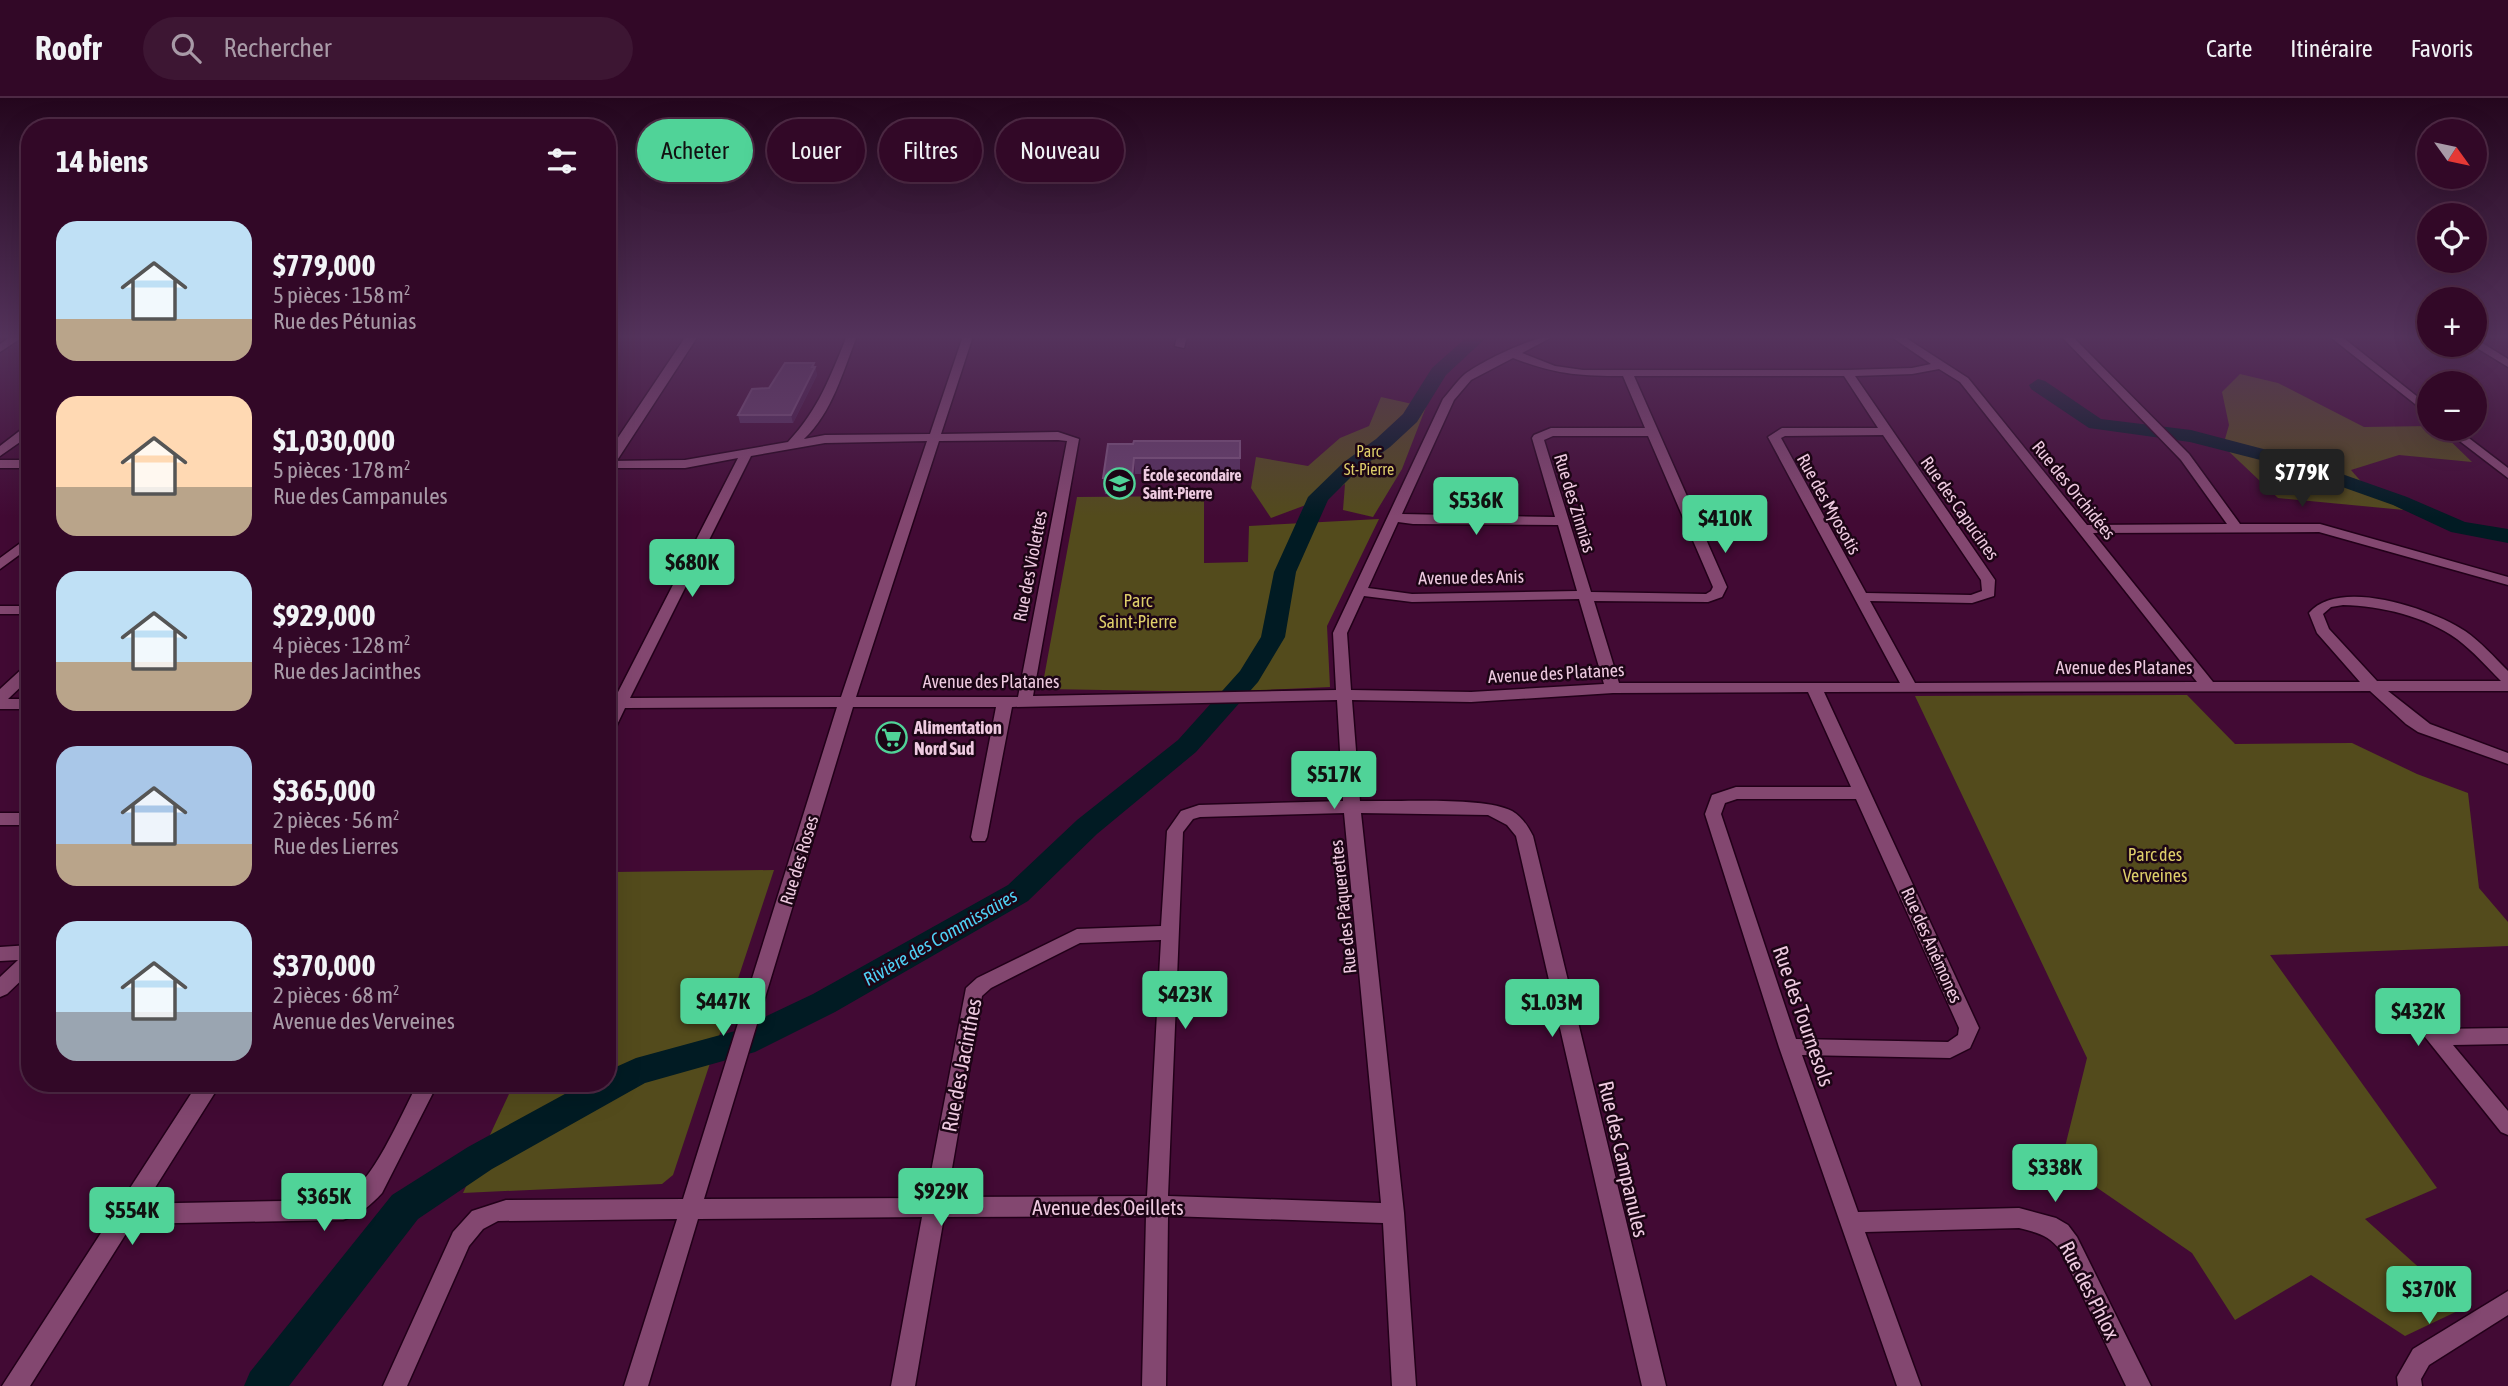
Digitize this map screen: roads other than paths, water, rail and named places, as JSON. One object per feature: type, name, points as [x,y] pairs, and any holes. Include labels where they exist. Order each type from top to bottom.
[{"type":"street","points":[[616,450],[652,396]]},
{"type":"street","points":[[791,445],[805,435],[825,396]]},
{"type":"street","name":"Rue des Roses","points":[[636,1386],[847,701],[949,396]]},
{"type":"street","name":"Rue des Pâquerettes","points":[[1404,1386],[1393,1213],[1352,807],[1340,629],[1451,396]]},
{"type":"street","points":[[1637,396],[1652,432]]},
{"type":"street","name":"Rue des Capucines","points":[[1861,597],[1972,599],[1989,593],[1988,580],[1862,396]]},
{"type":"street","name":"Rue des Orchidées","points":[[1977,396],[2208,686]]},
{"type":"street","points":[[2125,396],[2163,434],[2235,527]]},
{"type":"street","name":"Rue des Myosotis","points":[[1885,431],[1782,432],[1774,437],[1910,687]]},
{"type":"street","name":"Rue des Zinnias","points":[[1613,688],[1538,439],[1551,432],[1652,432]]},
{"type":"street","name":"Avenue des Anis","points":[[1358,592],[1404,598],[1584,595],[1708,598],[1719,592],[1720,587],[1652,432]]},
{"type":"street","points":[[0,452],[21,436]]},
{"type":"street","name":"Rue des Violettes","points":[[936,438],[1058,436],[1073,439],[1025,700]]},
{"type":"street","points":[[616,464],[685,464],[825,439],[936,438]]},
{"type":"street","points":[[2465,441],[2508,474]]},
{"type":"street","points":[[616,698],[746,454]]},
{"type":"street","points":[[0,464],[21,464]]},
{"type":"street","points":[[1394,517],[1413,520],[1561,521]]},
{"type":"street","points":[[2083,529],[2307,526],[2333,530],[2508,581]]},
{"type":"street","points":[[0,565],[21,548]]},
{"type":"street","points":[[2508,680],[2460,634],[2407,610],[2345,601],[2319,608],[2316,613],[2322,630],[2372,685],[2411,720],[2424,728],[2508,759]]},
{"type":"street","points":[[0,610],[21,610]]},
{"type":"street","points":[[0,698],[21,678]]},
{"type":"street","name":"Avenue des Platanes","points":[[616,702],[1005,702],[1344,695],[1471,697],[1613,688],[2508,686]]},
{"type":"street","name":"Rue des Anémones","points":[[1789,1046],[1950,1050],[1968,1038],[1969,1028],[1815,688]]},
{"type":"street","points":[[979,837],[1005,702]]},
{"type":"street","points":[[0,704],[21,704]]},
{"type":"street","name":"Rue des Tournesols","points":[[1863,793],[1736,793],[1722,796],[1714,805],[1713,814],[1789,1046],[1909,1386]]},
{"type":"street","name":"Rue des Campanules","points":[[1169,933],[1175,831],[1187,815],[1199,811],[1352,807],[1488,809],[1503,812],[1522,829],[1528,844],[1654,1386]]},
{"type":"street","points":[[0,820],[21,819]]},
{"type":"street","points":[[1154,1386],[1157,1206],[1169,933]]},
{"type":"street","name":"Rue des Jacinthes","points":[[903,1386],[973,993],[984,982],[1077,936],[1169,933]]},
{"type":"street","points":[[0,954],[21,953]]},
{"type":"street","points":[[0,989],[21,969]]},
{"type":"street","points":[[2508,1036],[2435,1037],[2508,1126]]},
{"type":"street","points":[[15,1386],[204,1092]]},
{"type":"street","points":[[126,1214],[343,1210],[361,1201],[374,1185],[423,1092]]},
{"type":"street","name":"Avenue des Oeillets","points":[[396,1386],[461,1239],[473,1222],[487,1212],[692,1208],[1157,1206],[1393,1213]]},
{"type":"street","name":"Rue des Phlox","points":[[1853,1222],[2019,1218],[2048,1225],[2060,1232],[2069,1244],[2139,1386]]},
{"type":"street","points":[[2410,1386],[2409,1377],[2421,1357],[2505,1310]]},
{"type":"waterway","name":"Rivière des Commissaires","points":[[616,1083],[636,1072],[743,1042],[824,1003],[1018,893],[1087,827],[1187,746],[1249,676],[1273,637],[1285,572],[1319,497],[1351,466],[1383,443],[1410,418],[1424,396]]},
{"type":"waterway","points":[[2055,396],[2096,424],[2191,436],[2287,461],[2400,501],[2459,527],[2508,536]]},
{"type":"waterway","name":"Rivière des Commissaires","points":[[264,1386],[405,1207],[480,1158],[600,1092]]},
{"type":"place","name":"École secondaire Saint-Pierre","points":[[1120,484]]},
{"type":"place","name":"Alimentation Nord Sud","points":[[891,737]]},
{"type":"park label","name":"Parc St-Pierre","points":[[1369,460]]},
{"type":"park label","name":"Parc Saint-Pierre","points":[[1138,610]]},
{"type":"park label","name":"Parc des Verveines","points":[[2155,864]]}]
